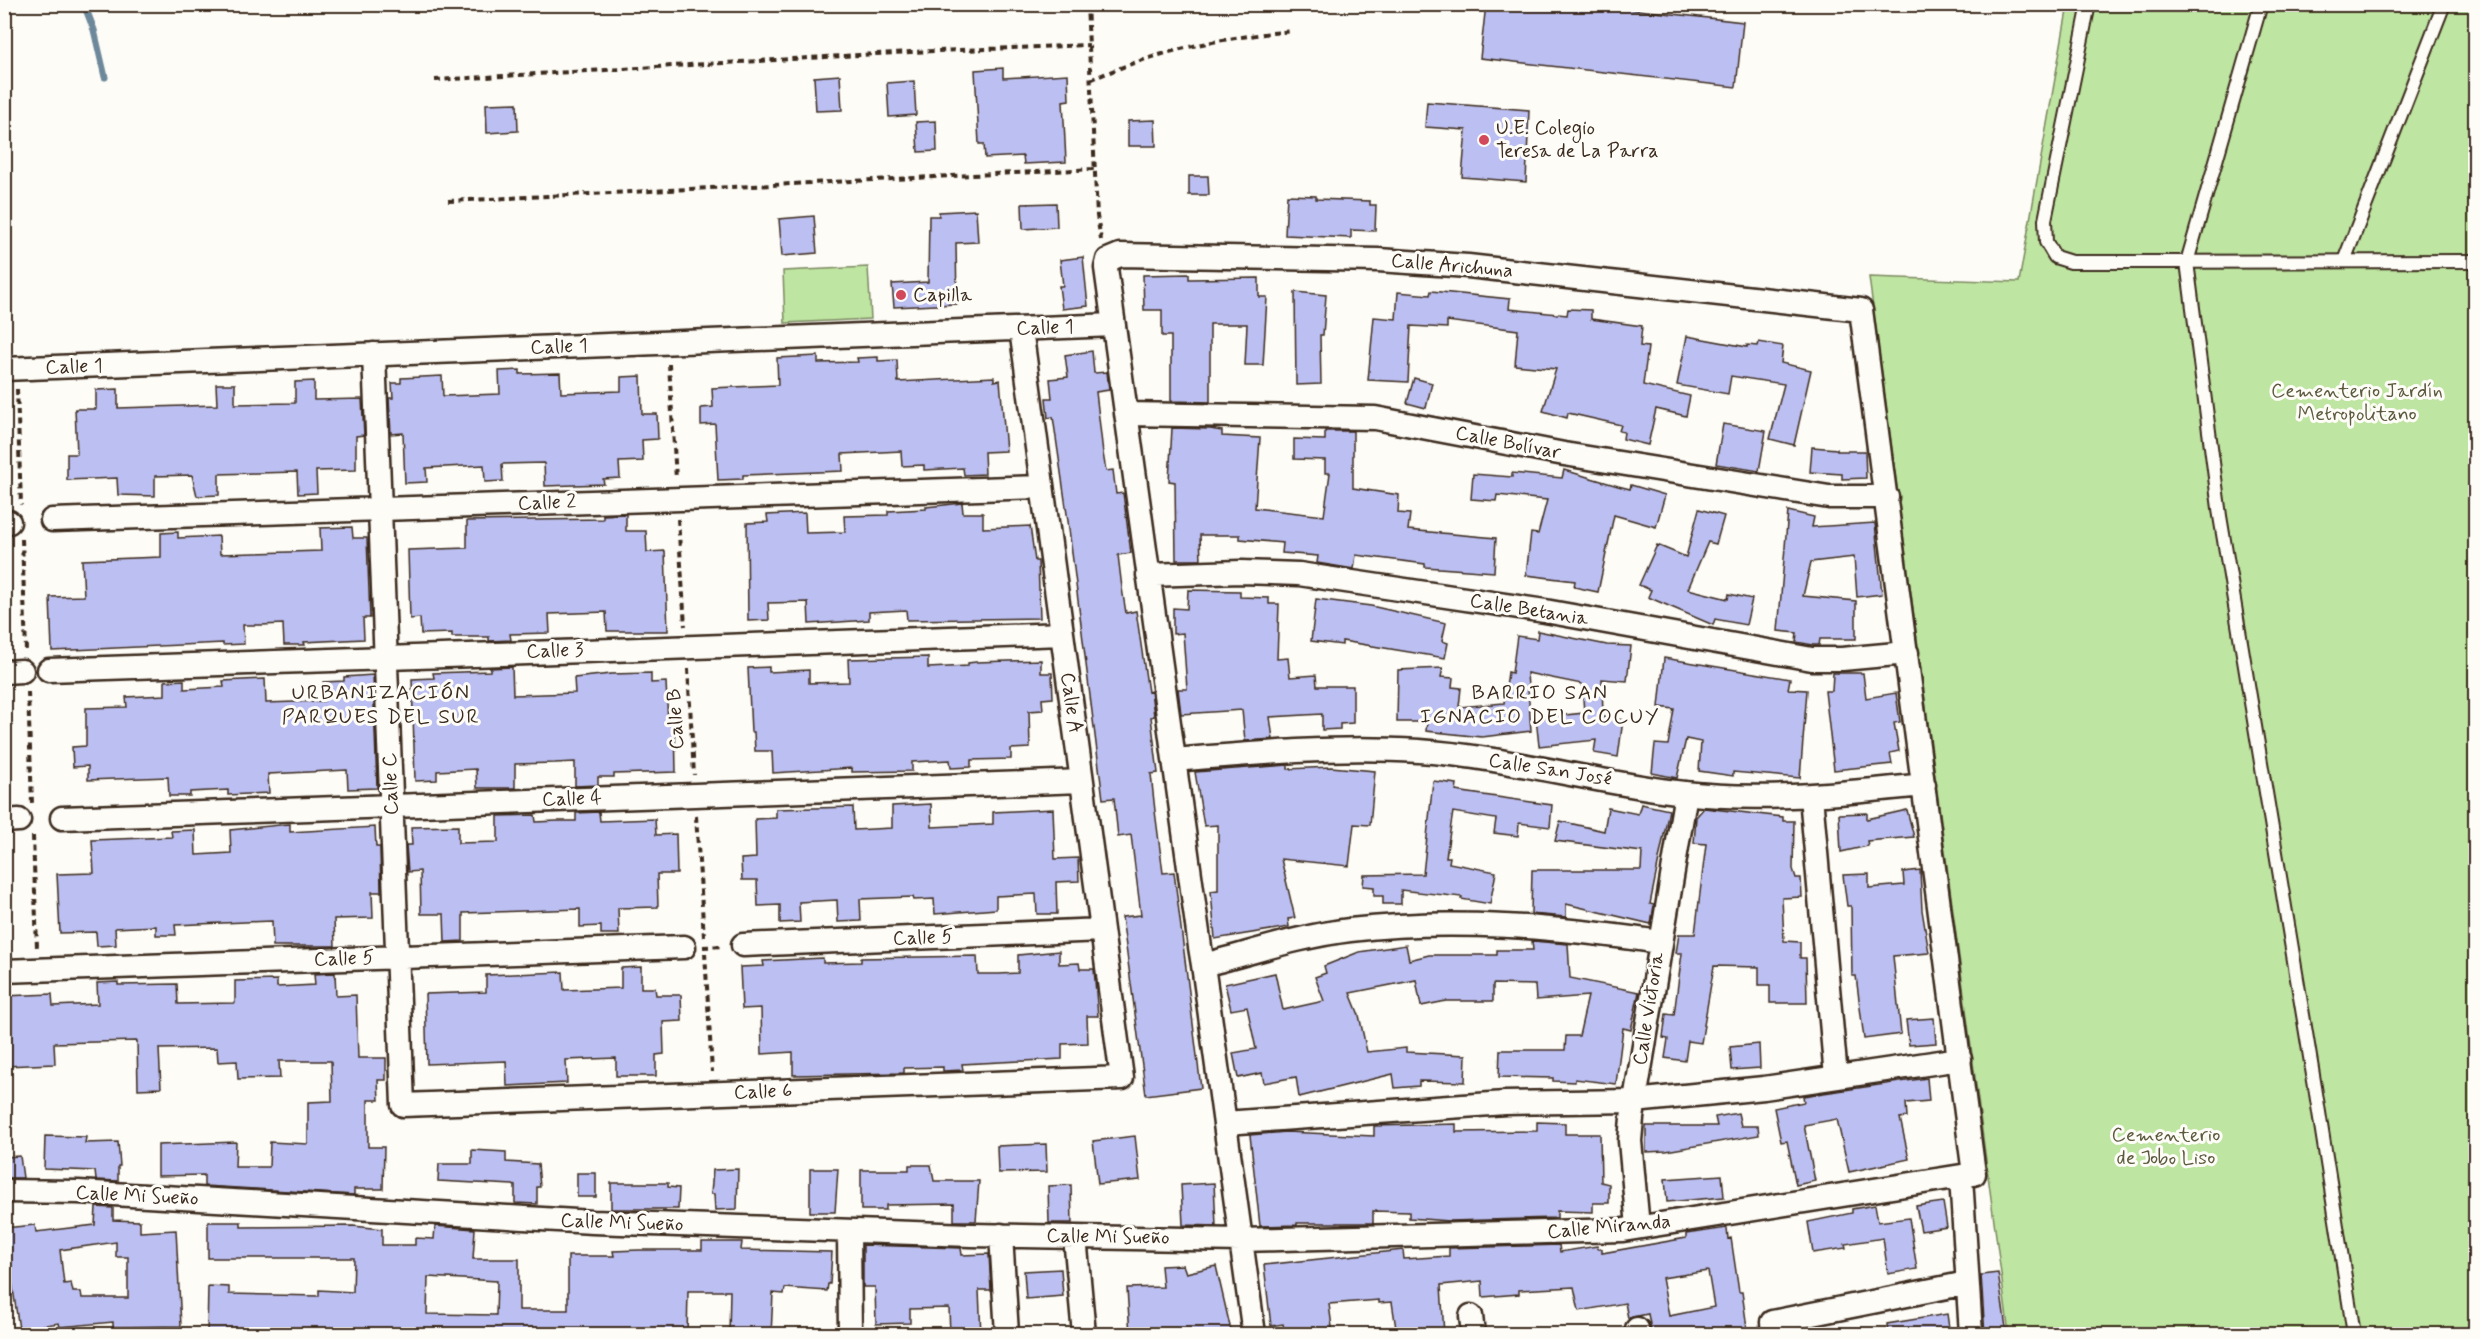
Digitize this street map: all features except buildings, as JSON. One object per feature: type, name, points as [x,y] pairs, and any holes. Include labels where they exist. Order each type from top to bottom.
[{"type":"street","name":"Calle Arichuna","points":[[1108,260],[1120,255],[1378,260],[1468,266],[1861,310],[1887,497]]},
{"type":"street","points":[[1108,260],[1106,268],[1254,1335]]},
{"type":"street","name":"Calle 1","points":[[4,369],[1114,325]]},
{"type":"street","name":"Calle A","points":[[1021,329],[1122,1078]]},
{"type":"street","name":"Calle C","points":[[374,354],[403,1106]]},
{"type":"street","name":"Calle Bolívar","points":[[1126,414],[1375,418],[1553,452],[1829,497],[1887,497]]},
{"type":"street","name":"Calle 2","points":[[52,520],[1042,487]]},
{"type":"street","points":[[1887,497],[1960,1059],[1968,1176],[1967,1283],[1971,1335]]},
{"type":"street","name":"Calle Betania","points":[[1148,575],[1241,572],[1299,574],[1545,612],[1801,657],[1842,659],[1907,653]]},
{"type":"street","name":"Calle 3","points":[[49,670],[1062,634]]},
{"type":"street","name":"Calle San José","points":[[1174,760],[1340,748],[1421,751],[1560,771],[1686,793],[1758,797],[1811,796],[1924,785]]},
{"type":"street","name":"Calle 4","points":[[62,818],[1082,781]]},
{"type":"street","name":"Calle Victoria","points":[[1638,1227],[1630,1141],[1634,1101],[1686,793]]},
{"type":"street","points":[[1811,796],[1836,1077]]},
{"type":"street","points":[[1203,965],[1305,938],[1348,930],[1401,926],[1545,929],[1660,942]]},
{"type":"street","name":"Calle 5","points":[[743,945],[1102,930]]},
{"type":"street","name":"Calle 5","points":[[4,971],[694,947]]},
{"type":"street","points":[[1225,1122],[1494,1104],[1634,1101],[1764,1088],[1960,1059]]},
{"type":"street","name":"Calle 6","points":[[403,1106],[1122,1078]]},
{"type":"street","name":"Calle Miranda","points":[[1241,1240],[1599,1232],[1968,1176]]},
{"type":"street","name":"Calle Mi Sueño","points":[[4,1191],[89,1192],[593,1222],[849,1231],[1241,1240]]},
{"type":"street","points":[[849,1231],[850,1335]]},
{"type":"street","points":[[1001,1235],[1007,1335]]},
{"type":"street","points":[[1075,1237],[1084,1335]]},
{"type":"street","points":[[1773,1335],[1772,1322],[1967,1283]]},
{"type":"lane","points":[[2089,4],[2047,206],[2045,234],[2048,248],[2060,260],[2071,262],[2475,261]]},
{"type":"lane","points":[[2261,4],[2187,262],[2220,516],[2354,1335]]},
{"type":"lane","points":[[2344,261],[2444,4]]},
{"type":"path","points":[[1087,4],[1098,224],[1108,260]]},
{"type":"path","points":[[1090,80],[1168,51],[1231,37],[1293,31]]},
{"type":"path","points":[[435,80],[899,53],[1089,45]]},
{"type":"path","points":[[448,201],[1095,170]]},
{"type":"path","name":"Calle B","points":[[668,344],[695,795],[694,947],[714,1094]]},
{"type":"path","points":[[694,947],[743,945]]},
{"type":"green space","name":"Cementerio de Jobo Liso","points":[[2068,5],[2475,5],[2475,1334],[2009,1334],[1869,277],[2019,282]]},
{"type":"green space","points":[[868,267],[871,319],[785,323],[783,271]]},
{"type":"waterway","points":[[84,4],[94,30],[105,77]]},
{"type":"place","name":"U.E. Colegio Teresa de La Parra","points":[[1484,140]]},
{"type":"place","name":"Capilla","points":[[901,295]]},
{"type":"district","name":"URBANIZACIÓN PARQUES DEL SUR","points":[[381,705]]},
{"type":"district","name":"BARRIO SAN IGNACIO DEL COCUY","points":[[1540,705]]},
{"type":"park label","name":"Cementerio Jardín Metropolitano","points":[[2357,402]]}]
